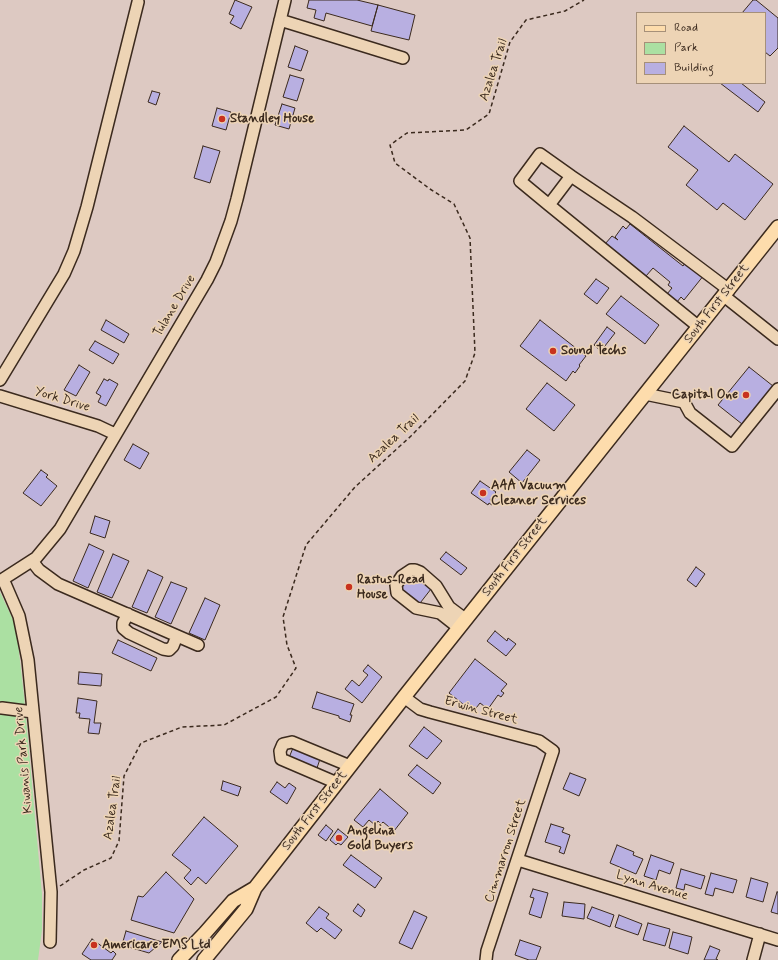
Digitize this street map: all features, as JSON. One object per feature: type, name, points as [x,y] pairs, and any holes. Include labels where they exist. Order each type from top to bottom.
[{"type":"main road","name":"South First Street","points":[[204,960],[246,909],[255,888],[404,697],[777,230]]},
{"type":"main road","name":"South First Street","points":[[179,960],[233,901],[255,888]]},
{"type":"street","name":"Tulane Drive","points":[[2,580],[36,558],[60,529],[207,280],[219,255],[231,221],[285,0]]},
{"type":"street","points":[[0,380],[64,274],[74,251],[87,207],[138,2]]},
{"type":"street","points":[[280,20],[403,58]]},
{"type":"street","points":[[699,327],[520,181],[540,154],[632,217],[726,293],[778,339]]},
{"type":"street","points":[[549,205],[571,176]]},
{"type":"street","points":[[645,394],[684,402],[690,413],[732,446],[778,389]]},
{"type":"street","name":"York Drive","points":[[0,396],[98,426],[115,434]]},
{"type":"street","points":[[32,561],[39,570],[58,584],[198,646]]},
{"type":"street","points":[[411,570],[420,572],[436,586],[462,624],[440,613],[416,608],[397,593],[396,584],[402,576],[411,570]]},
{"type":"street","name":"Kiwanis Park Drive","points":[[2,580],[20,616],[28,660],[50,892],[50,942]]},
{"type":"street","points":[[128,614],[123,623],[123,628],[129,633],[162,649],[169,650],[173,646],[177,636]]},
{"type":"street","name":"Erwin Street","points":[[404,697],[420,709],[539,741],[553,751]]},
{"type":"street","points":[[2,708],[33,712]]},
{"type":"street","points":[[337,783],[281,759],[280,751],[283,744],[292,742],[350,766]]},
{"type":"street","name":"Cimmarron Street","points":[[486,960],[487,951],[553,751]]},
{"type":"street","name":"Lynn Avenue","points":[[518,860],[778,940]]},
{"type":"street","points":[[753,960],[760,934]]},
{"type":"path","name":"Azalea Trail","points":[[50,892],[84,870],[111,858],[119,841],[124,776],[141,743],[182,727],[224,725],[276,697],[296,668],[287,645],[283,617],[306,545],[355,487],[411,436],[465,381],[475,353],[470,238],[454,204],[430,189],[395,163],[390,145],[407,133],[466,130],[490,114],[510,42],[526,20],[566,11],[584,0]]},
{"type":"green space","points":[[0,592],[16,626],[24,696],[42,894],[42,930],[38,960],[0,960]]},
{"type":"building","points":[[235,0],[252,7],[241,29],[230,23],[234,16],[229,14]]},
{"type":"building","points":[[309,0],[357,0],[378,5],[372,26],[326,13],[324,21],[314,18],[316,10],[307,8]]},
{"type":"building","points":[[753,0],[756,0],[778,18],[778,48],[770,56],[766,53],[766,12],[743,12]]},
{"type":"building","points":[[378,5],[415,15],[409,40],[371,31]]},
{"type":"building","points":[[295,46],[308,51],[301,71],[288,67]]},
{"type":"building","points":[[290,75],[304,79],[297,101],[283,97]]},
{"type":"building","points":[[721,84],[742,84],[765,102],[758,112]]},
{"type":"building","points":[[152,91],[160,93],[156,105],[148,102]]},
{"type":"building","points":[[282,104],[295,108],[289,129],[275,125]]},
{"type":"building","name":"Standley House","points":[[217,108],[231,112],[226,130],[212,126]]},
{"type":"building","points":[[684,126],[729,162],[735,154],[773,184],[745,220],[723,203],[717,210],[686,185],[698,170],[668,147]]},
{"type":"building","points":[[203,146],[220,151],[210,183],[194,178]]},
{"type":"building","points":[[630,224],[683,266],[685,263],[704,275],[684,300],[681,297],[677,302],[667,294],[672,288],[668,285],[670,282],[653,268],[646,276],[605,244],[612,236],[618,240],[615,237],[623,226],[626,229]]},
{"type":"building","points":[[596,279],[609,288],[597,304],[584,294]]},
{"type":"building","points":[[621,296],[659,325],[645,344],[606,314]]},
{"type":"building","points":[[106,320],[129,334],[124,343],[101,330]]},
{"type":"building","name":"Sound Techs","points":[[540,320],[586,356],[575,373],[573,371],[566,381],[520,346]]},
{"type":"building","points":[[607,327],[615,333],[601,351],[594,345]]},
{"type":"building","points":[[95,341],[119,354],[113,364],[89,350]]},
{"type":"building","points":[[79,365],[90,372],[76,396],[64,390]]},
{"type":"building","name":"Capital One","points":[[749,367],[773,386],[742,424],[718,405]]},
{"type":"building","points":[[104,379],[108,381],[109,379],[118,384],[106,406],[98,402],[101,396],[96,393]]},
{"type":"building","points":[[547,383],[575,405],[554,431],[526,409]]},
{"type":"building","points":[[133,444],[149,453],[140,469],[124,460]]},
{"type":"building","points":[[527,450],[540,460],[522,483],[509,472]]},
{"type":"building","points":[[41,470],[48,475],[46,477],[57,486],[41,506],[23,493]]},
{"type":"building","name":"AAA Vacuum Cleaner Services","points":[[480,481],[496,492],[495,493],[498,496],[496,498],[493,496],[490,500],[494,502],[492,505],[489,503],[488,505],[471,493]]},
{"type":"building","points":[[95,516],[110,521],[105,538],[90,533]]},
{"type":"building","points":[[89,544],[104,551],[88,588],[73,581]]},
{"type":"building","points":[[446,552],[467,568],[461,575],[440,559]]},
{"type":"building","points":[[113,554],[129,561],[112,598],[97,592]]},
{"type":"building","points":[[696,567],[705,574],[696,587],[687,580]]},
{"type":"building","points":[[148,570],[163,577],[147,613],[132,607]]},
{"type":"building","points":[[412,574],[431,589],[417,607],[398,592]]},
{"type":"building","points":[[171,582],[187,588],[171,624],[155,617]]},
{"type":"building","points":[[205,598],[220,605],[205,640],[189,633]]},
{"type":"building","points":[[495,631],[507,641],[508,638],[516,644],[506,656],[487,641]]},
{"type":"building","points":[[118,640],[157,658],[151,671],[112,653]]},
{"type":"building","points":[[475,659],[507,684],[501,691],[504,693],[501,697],[498,695],[488,709],[480,703],[473,712],[449,693]]},
{"type":"building","points":[[368,665],[382,677],[362,703],[345,689],[352,680],[359,686],[368,675],[363,671]]},
{"type":"building","points":[[79,672],[102,674],[101,686],[78,684]]},
{"type":"building","points":[[317,692],[354,704],[350,715],[352,715],[350,722],[339,718],[339,716],[312,708]]},
{"type":"building","points":[[78,698],[97,701],[94,723],[101,723],[99,734],[88,733],[90,719],[79,718],[80,713],[76,713]]},
{"type":"building","points":[[424,727],[442,741],[427,759],[409,746]]},
{"type":"building","points":[[293,748],[320,759],[316,771],[288,760]]},
{"type":"building","points":[[417,765],[441,783],[433,794],[408,775]]},
{"type":"building","points":[[570,773],[586,779],[579,796],[563,789]]},
{"type":"building","points":[[223,781],[241,787],[238,796],[221,790]]},
{"type":"building","points":[[277,782],[285,788],[289,783],[296,788],[287,804],[270,792]]},
{"type":"building","points":[[380,789],[408,813],[394,831],[383,822],[381,824],[378,821],[375,825],[369,820],[363,827],[354,820]]},
{"type":"building","points":[[204,817],[238,846],[206,884],[198,877],[191,885],[184,878],[191,870],[172,855]]},
{"type":"building","points":[[551,824],[564,828],[562,832],[570,835],[564,854],[559,852],[561,847],[545,842]]},
{"type":"building","points":[[326,825],[333,831],[326,841],[318,835]]},
{"type":"building","name":"Angelina Gold Buyers","points":[[338,829],[348,837],[341,845],[338,843],[336,845],[330,840]]},
{"type":"building","points":[[617,845],[634,852],[633,855],[643,859],[636,874],[610,863]]},
{"type":"building","points":[[351,855],[382,878],[375,888],[343,865]]},
{"type":"building","points":[[651,855],[674,863],[670,874],[659,870],[656,880],[644,876]]},
{"type":"building","points":[[681,869],[705,876],[701,889],[685,884],[684,890],[676,888]]},
{"type":"building","points":[[166,872],[194,899],[174,933],[131,920],[138,896],[143,897]]},
{"type":"building","points":[[711,873],[737,880],[733,893],[715,888],[713,896],[705,894]]},
{"type":"building","points":[[751,878],[768,883],[763,902],[746,897]]},
{"type":"building","points":[[533,889],[548,893],[541,918],[529,914],[534,898],[530,897]]},
{"type":"building","points":[[778,892],[778,914],[771,912]]},
{"type":"building","points":[[564,902],[585,904],[584,919],[562,916]]},
{"type":"building","points":[[358,904],[365,910],[361,917],[353,911]]},
{"type":"building","points":[[319,907],[329,914],[326,918],[342,930],[335,939],[321,928],[317,932],[306,923]]},
{"type":"building","points":[[592,907],[614,915],[610,927],[587,918]]},
{"type":"building","points":[[414,911],[427,917],[412,949],[399,943]]},
{"type":"building","points":[[619,915],[642,924],[638,935],[615,927]]},
{"type":"building","points":[[648,923],[670,929],[665,946],[643,940]]},
{"type":"building","points":[[126,931],[162,942],[149,953],[122,945]]},
{"type":"building","points":[[673,932],[692,937],[688,954],[669,948]]},
{"type":"building","name":"Americare EMS Ltd","points":[[92,939],[111,953],[113,951],[116,954],[112,960],[91,960],[82,954]]},
{"type":"building","points":[[520,940],[541,947],[536,960],[529,960],[515,955]]},
{"type":"building","points":[[710,946],[720,950],[716,959],[718,960],[704,960]]},
{"type":"place","name":"Standley House","points":[[222,119]]},
{"type":"place","name":"Sound Techs","points":[[553,351]]},
{"type":"place","name":"Capital One","points":[[746,395]]},
{"type":"place","name":"AAA Vacuum Cleaner Services","points":[[483,493]]},
{"type":"place","name":"Rastus-Read House","points":[[349,587]]},
{"type":"place","name":"Angelina Gold Buyers","points":[[339,838]]},
{"type":"place","name":"Americare EMS Ltd","points":[[94,945]]}]
